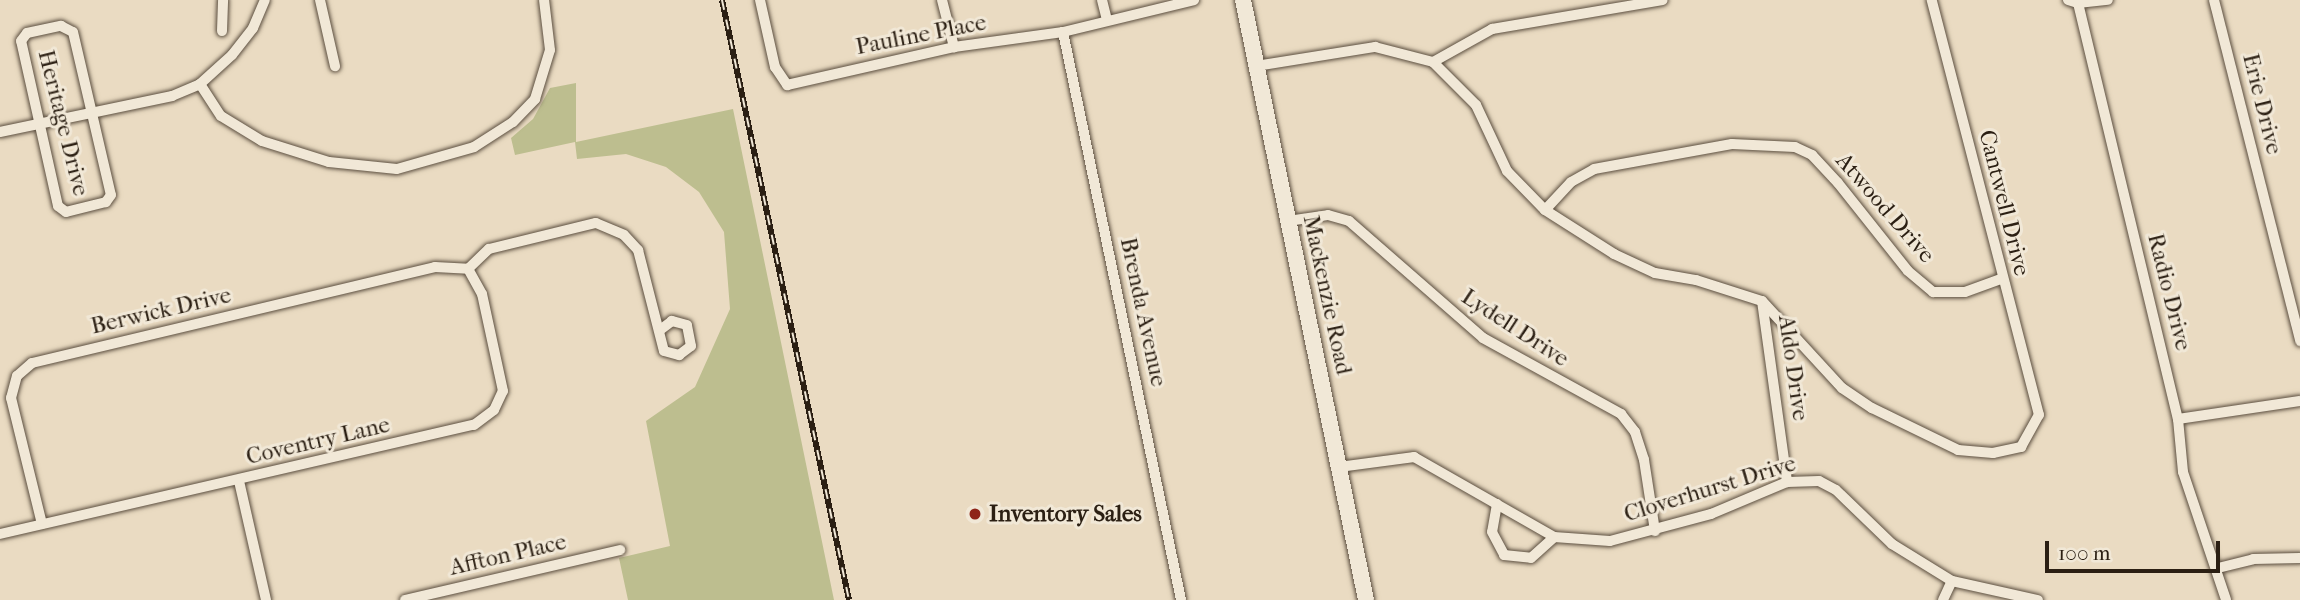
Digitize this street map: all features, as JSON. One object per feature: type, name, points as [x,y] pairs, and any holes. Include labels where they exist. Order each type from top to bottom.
[{"type":"main road","name":"Mackenzie Road","points":[[1242,0],[1366,600]]},
{"type":"street","points":[[222,31],[223,0]]},
{"type":"street","points":[[0,132],[172,96],[200,84],[239,46],[253,28],[265,0]]},
{"type":"street","points":[[320,0],[335,66]]},
{"type":"street","points":[[200,84],[221,116],[262,141],[366,169],[408,166],[474,147],[513,122],[535,99],[550,50],[544,0]]},
{"type":"street","name":"Pauline Place","points":[[760,0],[775,67],[787,85],[954,47],[1063,32],[1194,0]]},
{"type":"street","points":[[942,0],[954,47]]},
{"type":"street","points":[[1102,0],[1107,20]]},
{"type":"street","points":[[1433,62],[1492,29],[1663,0]]},
{"type":"street","name":"Cantwell Drive","points":[[1762,301],[1842,387],[1891,420],[1958,450],[1993,453],[2021,447],[2039,415],[2001,279],[1932,0]]},
{"type":"street","points":[[2073,1],[2108,0]]},
{"type":"street","name":"Erie Drive","points":[[2214,0],[2300,341]]},
{"type":"street","name":"Radio Drive","points":[[2073,1],[2178,419],[2183,472],[2218,568],[2226,600]]},
{"type":"street","name":"Heritage Drive","points":[[61,26],[73,32],[91,114],[110,199],[66,212],[58,206],[42,122],[22,41],[27,33],[61,26]]},
{"type":"street","name":"Brenda Avenue","points":[[1063,32],[1181,600]]},
{"type":"street","points":[[1256,66],[1375,47],[1433,62],[1476,105],[1507,171],[1545,210],[1614,254],[1655,273],[1696,280],[1762,301]]},
{"type":"street","name":"Atwood Drive","points":[[1545,210],[1571,182],[1594,169],[1732,144],[1795,147],[1812,155],[1839,183],[1908,271],[1933,292],[1965,292],[2001,279]]},
{"type":"street","name":"Lydell Drive","points":[[1288,221],[1328,215],[1349,221],[1405,275],[1483,338],[1621,414],[1635,432],[1644,460],[1655,531]]},
{"type":"street","points":[[468,269],[489,249],[596,223],[624,235],[638,250],[660,330]]},
{"type":"street","name":"Berwick Drive","points":[[42,524],[11,398],[17,376],[32,363],[435,267],[468,269]]},
{"type":"street","name":"Coventry Lane","points":[[0,534],[474,425],[494,410],[503,391],[482,294],[468,269]]},
{"type":"street","name":"Aldo Drive","points":[[1762,301],[1787,482]]},
{"type":"street","points":[[2178,419],[2300,401]]},
{"type":"street","name":"Cloverhurst Drive","points":[[1339,467],[1414,457],[1554,537],[1610,541],[1711,514],[1787,482],[1803,478],[1828,484],[1892,544],[1952,581],[2038,600]]},
{"type":"street","points":[[239,481],[266,600]]},
{"type":"street","points":[[1497,504],[1492,532],[1504,555],[1531,558],[1554,537]]},
{"type":"street","name":"Affton Place","points":[[405,600],[620,550]]},
{"type":"street","points":[[2218,568],[2253,559],[2300,558]]},
{"type":"street","points":[[1943,600],[1952,581]]},
{"type":"green space","points":[[576,83],[576,142],[733,109],[834,600],[628,600],[619,558],[670,546],[646,421],[695,387],[730,309],[724,232],[699,192],[666,167],[626,154],[577,159],[575,142],[515,155],[511,138],[533,119],[550,88]]},
{"type":"railway","points":[[722,0],[849,600]]},
{"type":"place","name":"Inventory Sales","points":[[975,514]]}]
